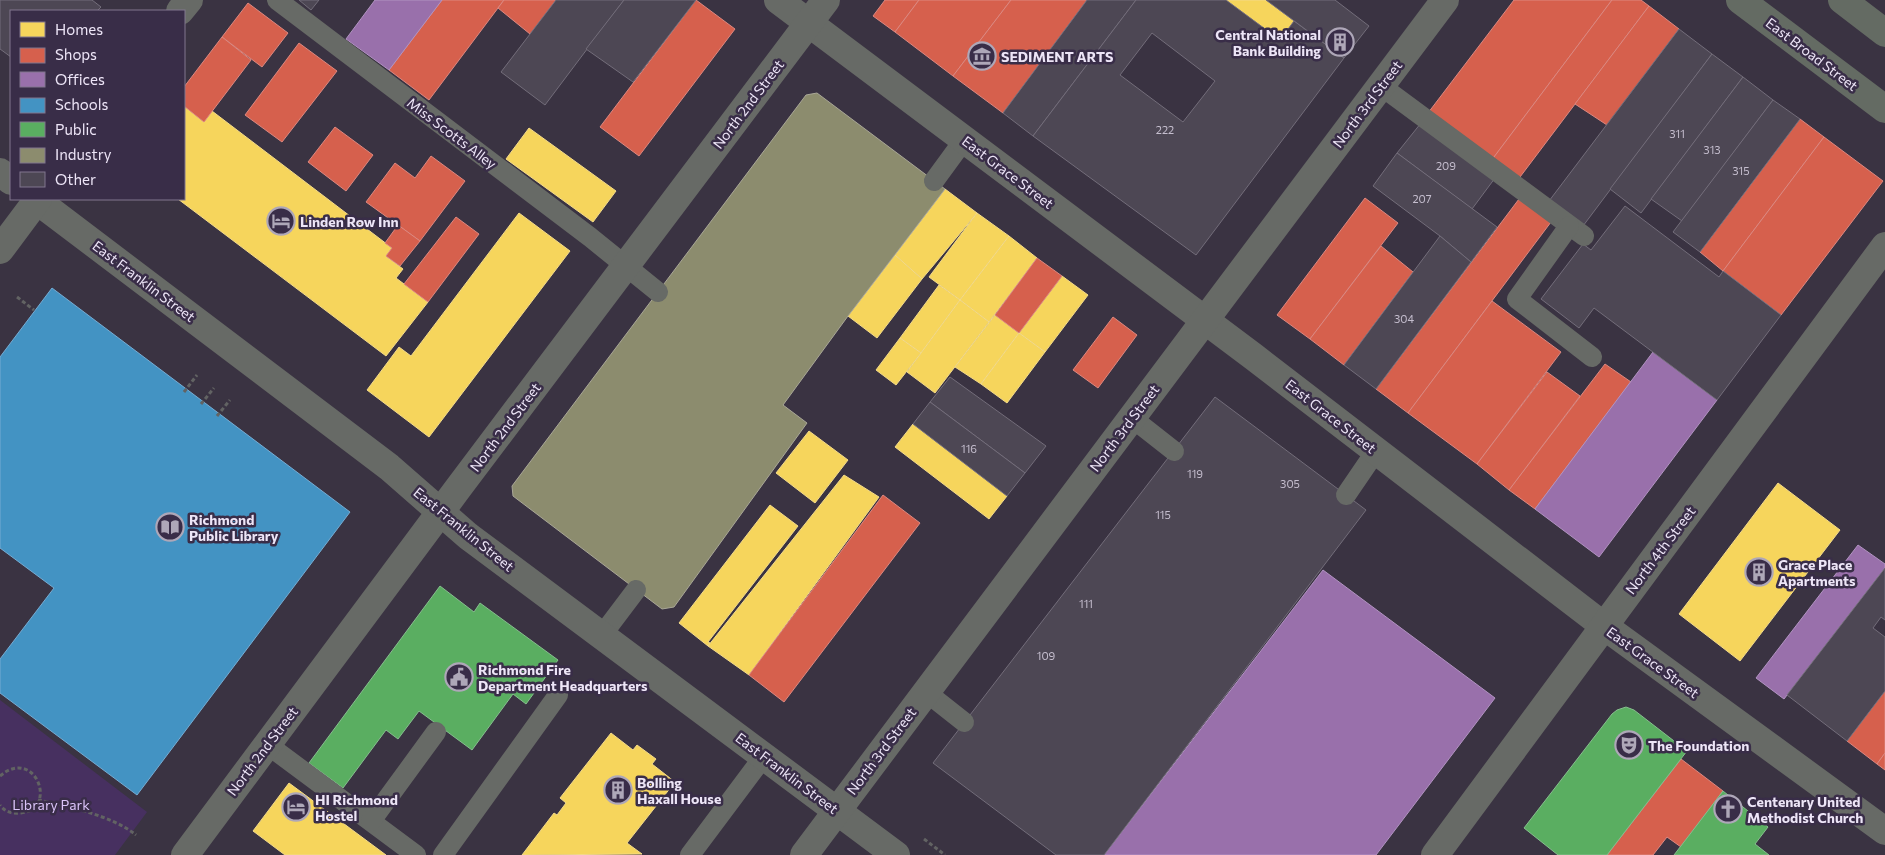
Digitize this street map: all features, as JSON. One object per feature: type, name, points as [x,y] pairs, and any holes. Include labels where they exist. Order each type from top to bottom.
[{"type":"main road","name":"East Broad Street","points":[[1740,0],[1885,108]]},
{"type":"main road","points":[[1842,0],[1885,33]]},
{"type":"street","points":[[181,10],[189,0]]},
{"type":"street","name":"East Grace Street","points":[[778,0],[1205,320],[1604,626],[1885,831]]},
{"type":"street","name":"North 2nd Street","points":[[187,854],[441,512],[826,0]]},
{"type":"street","name":"North 3rd Street","points":[[804,855],[1445,0]]},
{"type":"street","points":[[0,172],[10,180]]},
{"type":"street","points":[[0,250],[36,200]]},
{"type":"street","name":"East Franklin Street","points":[[38,200],[368,451],[468,536],[896,855]]},
{"type":"street","name":"North 4th Street","points":[[1435,855],[1885,246]]},
{"type":"lane","name":"Miss Scotts Alley","points":[[278,0],[658,292]]},
{"type":"lane","points":[[1381,86],[1577,231],[1516,299],[1592,357]]},
{"type":"lane","points":[[934,181],[964,140]]},
{"type":"lane","points":[[1132,418],[1174,451]]},
{"type":"lane","points":[[1346,495],[1376,451]]},
{"type":"lane","points":[[602,635],[636,590]]},
{"type":"lane","points":[[926,692],[964,722]]},
{"type":"lane","points":[[443,855],[558,695]]},
{"type":"lane","points":[[371,821],[436,732]]},
{"type":"lane","points":[[268,744],[416,855]]},
{"type":"lane","points":[[690,855],[764,756]]},
{"type":"path","points":[[17,296],[34,310]]},
{"type":"path","points":[[184,392],[197,375]]},
{"type":"path","points":[[201,404],[214,388]]},
{"type":"path","points":[[217,416],[230,400]]},
{"type":"path","points":[[0,776],[11,768],[25,769],[36,776],[40,786],[40,797],[35,807],[26,813],[14,814],[4,810],[0,805]]},
{"type":"path","points":[[38,800],[70,806],[136,835]]},
{"type":"path","points":[[0,814],[4,810]]},
{"type":"green space","name":"Library Park","points":[[0,700],[147,812],[115,855],[0,855]]},
{"type":"building: Homes","points":[[1226,0],[1266,0],[1294,21],[1280,40]]},
{"type":"building: Homes","name":"Linden Row Inn","points":[[185,107],[204,122],[212,111],[392,248],[386,256],[403,269],[396,278],[428,302],[386,356],[179,200],[185,200]]},
{"type":"building: Homes","points":[[529,128],[616,191],[593,222],[506,159]]},
{"type":"building: Homes","points":[[945,189],[977,213],[922,279],[895,255]]},
{"type":"building: Homes","points":[[519,213],[570,251],[429,437],[367,390],[399,347],[411,356]]},
{"type":"building: Homes","points":[[977,213],[1009,236],[960,300],[929,277]]},
{"type":"building: Homes","points":[[1009,236],[1037,258],[989,322],[960,300]]},
{"type":"building: Homes","points":[[895,255],[922,279],[877,338],[848,316]]},
{"type":"building: Homes","points":[[1062,276],[1088,295],[1045,352],[1019,333]]},
{"type":"building: Homes","points":[[939,285],[960,300],[921,353],[900,338]]},
{"type":"building: Homes","points":[[960,300],[989,322],[935,393],[907,372]]},
{"type":"building: Homes","points":[[995,315],[1019,333],[981,384],[955,367]]},
{"type":"building: Homes","points":[[1019,333],[1045,352],[1007,403],[981,384]]},
{"type":"building: Homes","points":[[900,338],[921,353],[896,385],[876,370]]},
{"type":"building: Homes","points":[[913,424],[1007,496],[989,519],[895,447]]},
{"type":"building: Homes","points":[[809,431],[848,460],[815,503],[776,473]]},
{"type":"building: Homes","points":[[844,475],[879,497],[749,675],[708,646]]},
{"type":"building: Homes","name":"Grace Place Apartments","points":[[1778,483],[1840,530],[1740,661],[1679,614]]},
{"type":"building: Homes","points":[[770,505],[798,526],[708,642],[710,643],[708,646],[679,623]]},
{"type":"building: Homes","name":"Bolling Haxall House","points":[[611,733],[633,750],[637,745],[656,759],[652,764],[675,782],[627,843],[642,854],[522,855],[554,813],[557,815],[566,803],[560,798]]},
{"type":"building: Homes","name":"HI Richmond Hostel","points":[[289,783],[386,855],[285,855],[253,831]]},
{"type":"building: Shops","points":[[442,0],[504,0],[429,100],[389,70]]},
{"type":"building: Shops","points":[[504,0],[556,0],[530,34],[498,8]]},
{"type":"building: Shops","points":[[696,0],[735,29],[639,156],[600,127]]},
{"type":"building: Shops","points":[[885,0],[919,0],[895,32],[873,16]]},
{"type":"building: Shops","points":[[919,0],[1011,0],[953,76],[895,32]]},
{"type":"building: Shops","points":[[1011,0],[1087,0],[1003,113],[953,76]]},
{"type":"building: Shops","points":[[1514,0],[1612,0],[1491,161],[1428,113]]},
{"type":"building: Shops","points":[[1612,0],[1641,0],[1649,6],[1517,181],[1491,161]]},
{"type":"building: Shops","points":[[248,3],[288,33],[262,67],[222,37]]},
{"type":"building: Shops","points":[[1649,6],[1679,29],[1607,125],[1575,104]]},
{"type":"building: Shops","points":[[222,37],[251,60],[204,122],[185,107],[185,86]]},
{"type":"building: Shops","points":[[299,43],[337,71],[282,142],[245,115]]},
{"type":"building: Shops","points":[[1800,119],[1824,137],[1723,271],[1700,252]]},
{"type":"building: Shops","points":[[335,127],[373,155],[346,191],[308,162]]},
{"type":"building: Shops","points":[[1824,137],[1883,181],[1781,315],[1723,271]]},
{"type":"building: Shops","points":[[431,156],[465,181],[420,241],[366,202],[395,163],[415,178]]},
{"type":"building: Shops","points":[[1365,198],[1398,223],[1310,339],[1277,315]]},
{"type":"building: Shops","points":[[1519,199],[1551,222],[1408,413],[1376,389]]},
{"type":"building: Shops","points":[[456,217],[479,234],[428,302],[404,284]]},
{"type":"building: Shops","points":[[398,225],[420,241],[400,266],[386,256],[392,248],[385,243]]},
{"type":"building: Shops","points":[[1381,246],[1413,272],[1344,365],[1310,339]]},
{"type":"building: Shops","points":[[1037,258],[1062,276],[1019,333],[995,315]]},
{"type":"building: Shops","points":[[1492,301],[1561,352],[1477,464],[1408,413]]},
{"type":"building: Shops","points":[[1113,317],[1137,335],[1098,388],[1073,370]]},
{"type":"building: Shops","points":[[1605,364],[1631,382],[1535,509],[1509,490]]},
{"type":"building: Shops","points":[[1547,372],[1580,396],[1509,490],[1477,464]]},
{"type":"building: Shops","points":[[883,495],[920,523],[784,702],[749,675]]},
{"type":"building: Shops","points":[[1885,691],[1885,753],[1877,764],[1847,741]]},
{"type":"building: Shops","points":[[1885,753],[1885,770],[1877,764]]},
{"type":"building: Shops","points":[[1681,759],[1723,791],[1681,847],[1667,837],[1653,855],[1607,855]]},
{"type":"building: Offices","points":[[375,0],[442,0],[389,70],[346,39]]},
{"type":"building: Offices","points":[[1653,352],[1717,400],[1599,557],[1535,509]]},
{"type":"building: Offices","points":[[1858,545],[1885,564],[1885,568],[1784,699],[1756,678]]},
{"type":"building: Offices","points":[[1323,570],[1495,698],[1376,855],[1104,855]]},
{"type":"building: Schools","name":"Richmond Public Library","points":[[52,288],[350,512],[137,795],[0,693],[0,659],[54,588],[0,548],[0,357]]},
{"type":"building: Public","name":"Richmond Fire Department Headquarters","points":[[440,586],[474,612],[480,603],[558,660],[526,704],[513,694],[472,750],[419,711],[398,739],[386,730],[343,788],[309,763]]},
{"type":"building: Public","points":[[1626,707],[1634,710],[1687,751],[1607,855],[1558,855],[1524,828],[1612,714]]},
{"type":"building: Public","name":"Centenary United Methodist Church","points":[[1723,791],[1768,827],[1755,844],[1769,855],[1674,855]]},
{"type":"building: Industry","points":[[817,93],[945,189],[783,405],[807,423],[674,607],[662,609],[513,496],[512,486],[806,95]]},
{"type":"building: Other","points":[[0,0],[92,0],[101,7],[98,10],[10,10],[10,56],[0,49]]},
{"type":"building: Other","points":[[299,0],[319,0],[311,10]]},
{"type":"building: Other","points":[[556,0],[624,0],[545,105],[501,72]]},
{"type":"building: Other","points":[[624,0],[696,0],[633,82],[586,49]]},
{"type":"building: Other","points":[[1087,0],[1136,0],[1033,136],[1003,113]]},
{"type":"building: Other","points":[[1136,0],[1226,0],[1280,40],[1294,21],[1344,58],[1196,255],[1033,136]],"holes":[[[1152,33],[1215,81],[1183,122],[1120,75]]]},
{"type":"building: Other","name":"Central National Bank Building","points":[[1266,0],[1335,0],[1369,26],[1344,58]]},
{"type":"building: Other","points":[[1679,29],[1712,54],[1580,230],[1546,205]]},
{"type":"building: Other","points":[[1712,54],[1743,77],[1641,213],[1610,189]]},
{"type":"building: Other","points":[[1743,77],[1773,100],[1682,221],[1651,199]]},
{"type":"building: Other","points":[[1773,100],[1800,119],[1700,252],[1673,232]]},
{"type":"building: Other","points":[[1421,123],[1495,178],[1472,209],[1397,153]]},
{"type":"building: Other","points":[[1397,153],[1497,227],[1471,262],[1440,236],[1373,186]]},
{"type":"building: Other","points":[[1625,206],[1719,277],[1723,271],[1781,315],[1717,400],[1594,308],[1579,328],[1541,299],[1583,244],[1591,250]]},
{"type":"building: Other","points":[[1440,236],[1471,262],[1376,389],[1344,365]]},
{"type":"building: Other","points":[[950,377],[1046,446],[1025,473],[930,402]]},
{"type":"building: Other","points":[[1215,397],[1366,510],[1104,855],[1056,855],[933,763]]},
{"type":"building: Other","points":[[930,402],[1025,473],[1007,496],[913,424]]},
{"type":"building: Other","points":[[1885,568],[1885,620],[1881,617],[1873,628],[1885,637],[1885,691],[1847,741],[1787,695]]},
{"type":"place","name":"Central National Bank Building","points":[[1340,42]]},
{"type":"place","name":"SEDIMENT ARTS","points":[[982,56]]},
{"type":"place","name":"Linden Row Inn","points":[[281,221]]},
{"type":"place","name":"Richmond Public Library","points":[[170,527]]},
{"type":"place","name":"Grace Place Apartments","points":[[1759,572]]},
{"type":"place","name":"Richmond Fire Department Headquarters","points":[[459,677]]},
{"type":"place","name":"The Foundation","points":[[1629,745]]},
{"type":"place","name":"Bolling Haxall House","points":[[618,790]]},
{"type":"place","name":"HI Richmond Hostel","points":[[296,807]]},
{"type":"place","name":"Centenary United Methodist Church","points":[[1728,809]]}]
